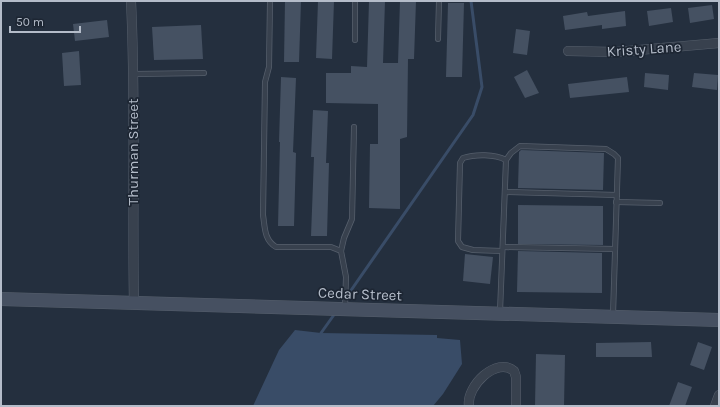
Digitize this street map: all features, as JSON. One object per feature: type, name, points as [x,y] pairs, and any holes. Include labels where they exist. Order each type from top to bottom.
[{"type":"street","name":"Thurman Street","points":[[131,1],[134,74],[134,303]]},
{"type":"street","name":"Kristy Lane","points":[[568,51],[616,52],[719,43]]},
{"type":"street","name":"Cedar Street","points":[[1,299],[719,320]]},
{"type":"street","points":[[469,406],[470,394],[475,383],[485,374],[499,367],[506,366],[514,371],[516,377],[516,406]]},
{"type":"street","points":[[715,406],[719,395]]},
{"type":"lane","points":[[270,1],[269,67],[265,82],[263,215],[265,233],[269,243],[276,247],[331,247],[341,251]]},
{"type":"lane","points":[[355,1],[355,40]]},
{"type":"lane","points":[[438,39],[439,1]]},
{"type":"lane","points":[[134,74],[204,73]]},
{"type":"lane","points":[[345,309],[346,277],[341,251],[344,238],[352,219],[354,127]]},
{"type":"lane","points":[[500,314],[506,160],[511,153],[520,146],[606,148],[618,158],[613,317]]},
{"type":"lane","points":[[506,160],[501,157],[470,156],[463,158],[460,163],[458,241],[462,247],[473,250],[615,249]]},
{"type":"lane","points":[[505,192],[617,195]]},
{"type":"lane","points":[[616,202],[660,203]]},
{"type":"water","points":[[295,330],[321,333],[437,335],[437,338],[460,340],[462,364],[443,394],[433,406],[253,406],[279,350]]},
{"type":"building","points":[[285,1],[301,1],[299,62],[284,62]]},
{"type":"building","points":[[318,1],[334,1],[332,59],[316,58]]},
{"type":"building","points":[[369,1],[385,1],[383,63],[398,63],[400,1],[416,1],[414,59],[408,59],[407,137],[400,139],[400,209],[369,208],[370,144],[378,144],[378,104],[326,103],[326,73],[351,73],[351,66],[367,67]]},
{"type":"building","points":[[448,3],[464,3],[462,77],[446,77]]},
{"type":"building","points":[[712,5],[714,19],[690,23],[688,8]]},
{"type":"building","points":[[671,8],[673,22],[649,26],[647,11]]},
{"type":"building","points":[[625,11],[626,26],[602,29],[602,25],[565,30],[563,16],[587,12],[588,16]]},
{"type":"building","points":[[107,20],[109,37],[75,41],[73,24]]},
{"type":"building","points":[[201,25],[203,59],[154,60],[152,27]]},
{"type":"building","points":[[516,29],[530,31],[527,55],[513,53]]},
{"type":"building","points":[[79,51],[81,85],[64,86],[62,53]]},
{"type":"building","points":[[527,70],[539,93],[525,98],[514,77]]},
{"type":"building","points":[[645,73],[669,75],[668,90],[644,87]]},
{"type":"building","points":[[694,73],[718,75],[717,90],[692,87]]},
{"type":"building","points":[[281,77],[296,78],[293,152],[296,153],[294,226],[278,226]]},
{"type":"building","points":[[627,77],[629,92],[570,98],[568,84]]},
{"type":"building","points":[[313,110],[328,111],[326,163],[329,163],[327,236],[311,236],[314,157],[311,157]]},
{"type":"building","points":[[521,150],[604,153],[603,190],[518,188],[519,152]]},
{"type":"building","points":[[518,205],[603,206],[603,245],[518,244]]},
{"type":"building","points":[[518,251],[602,253],[602,293],[517,292]]},
{"type":"building","points":[[465,254],[493,257],[490,284],[463,281]]},
{"type":"building","points":[[651,342],[652,357],[596,357],[596,343]]},
{"type":"building","points":[[698,342],[712,347],[704,370],[690,365]]},
{"type":"building","points":[[536,354],[565,355],[564,406],[535,406]]},
{"type":"building","points":[[678,382],[692,387],[685,406],[669,406]]},
{"type":"waterway","points":[[345,299],[473,115],[482,87],[471,1]]},
{"type":"waterway","points":[[321,333],[336,312]]}]
